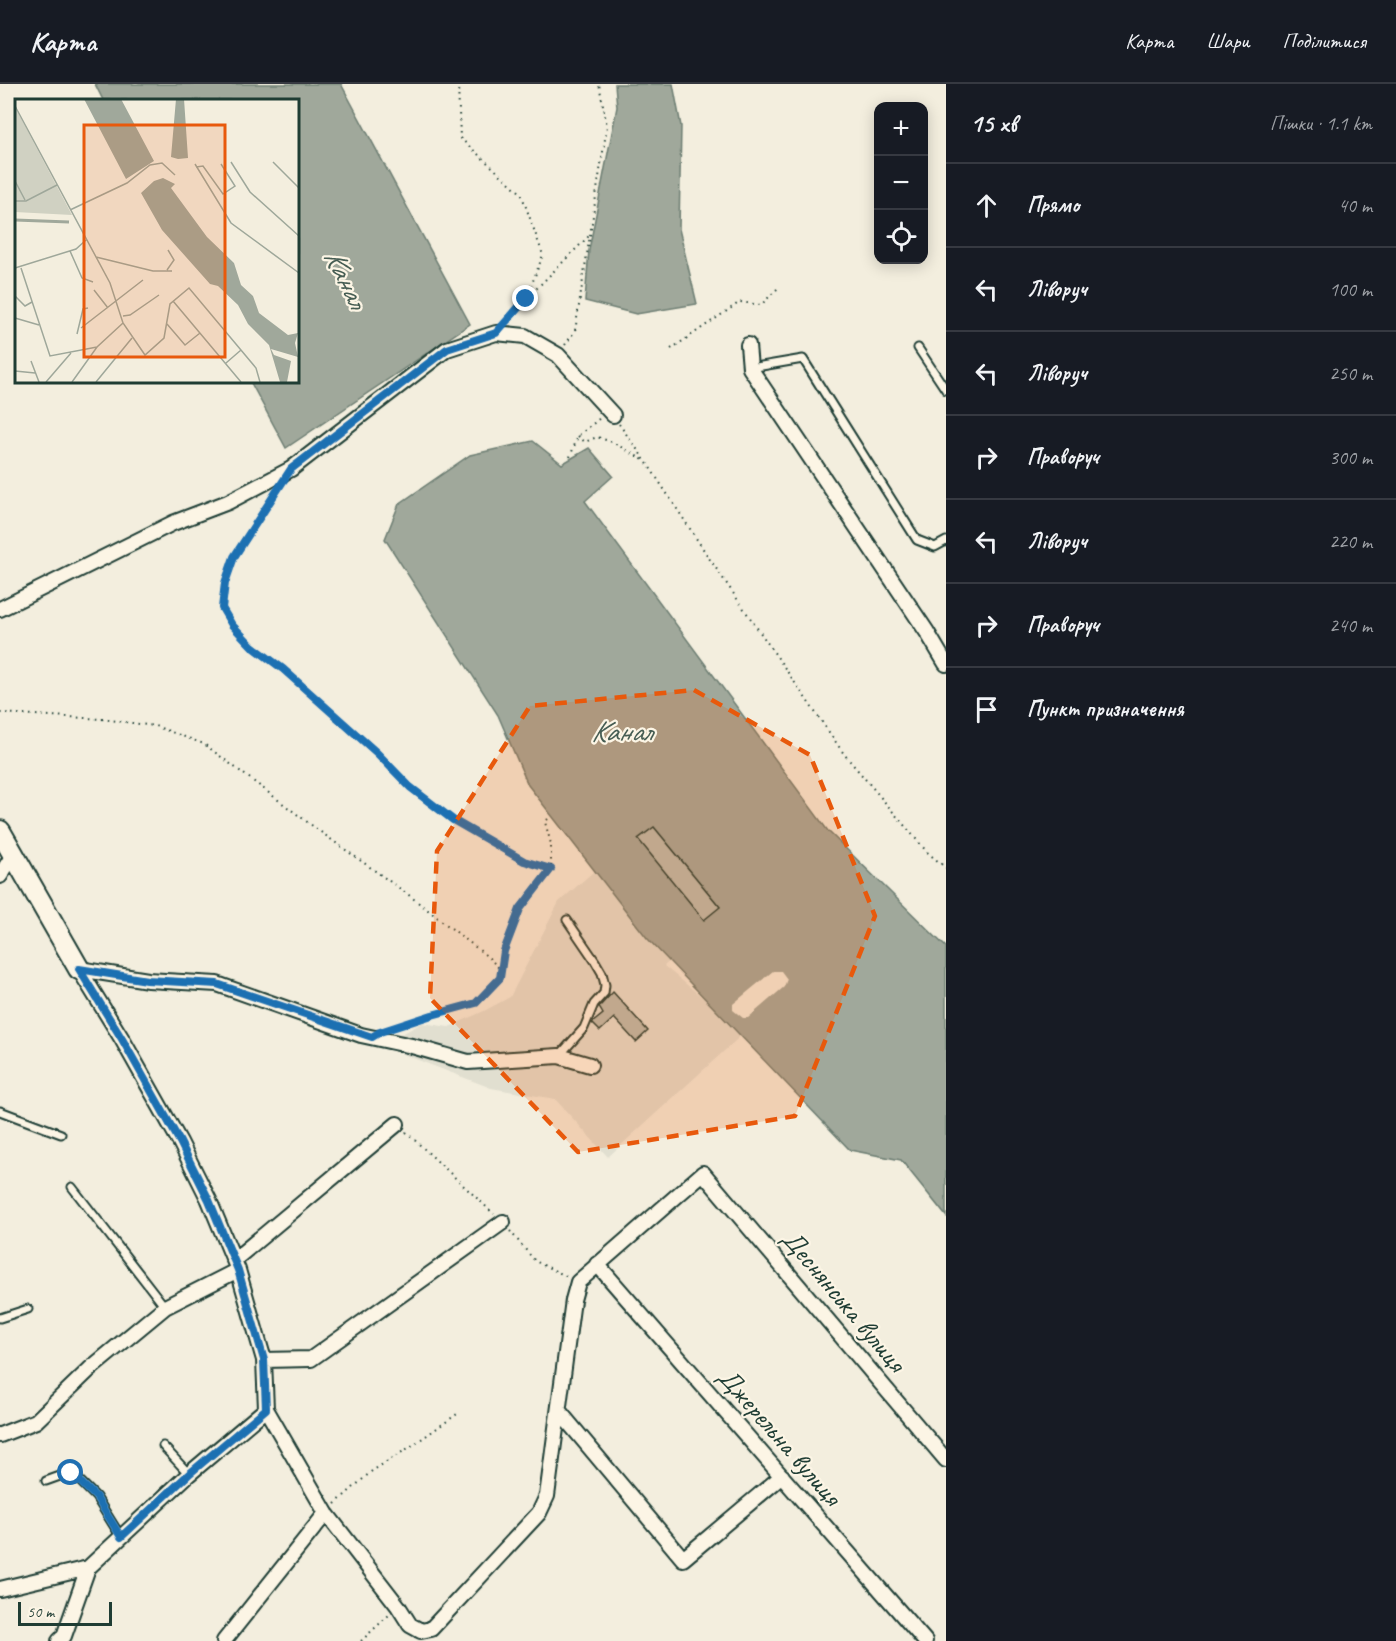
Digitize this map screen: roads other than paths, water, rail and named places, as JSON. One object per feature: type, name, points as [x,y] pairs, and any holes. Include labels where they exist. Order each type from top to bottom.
[{"type":"street","points":[[0,609],[174,523],[228,502],[291,469],[447,349],[496,333],[525,336],[558,355],[611,413]]},
{"type":"street","points":[[748,345],[750,368],[927,632],[946,664]]},
{"type":"street","points":[[0,831],[122,1039],[180,1142],[209,1200],[236,1265],[264,1360],[266,1409],[326,1513],[398,1606],[410,1625],[421,1631],[431,1629],[539,1514],[547,1496],[573,1300],[578,1282],[597,1264]]},
{"type":"street","points":[[0,876],[13,855]]},
{"type":"street","points":[[79,969],[147,980],[217,984],[372,1037],[468,1062],[559,1056],[590,1065]]},
{"type":"street","points":[[0,1435],[36,1421],[90,1369],[165,1307],[236,1265],[397,1124]]},
{"type":"street","name":"Деснянська вулиця","points":[[597,1264],[703,1173],[946,1460]]},
{"type":"street","points":[[264,1360],[311,1359],[503,1222]]},
{"type":"street","name":"Джерельна вулиця","points":[[597,1264],[925,1641]]},
{"type":"street","points":[[59,1641],[64,1636],[88,1568],[189,1474],[266,1409]]},
{"type":"street","points":[[559,1411],[683,1559],[782,1476]]},
{"type":"street","points":[[224,1641],[326,1513]]},
{"type":"street","points":[[0,1589],[88,1568]]},
{"type":"lane","points":[[918,348],[946,390]]},
{"type":"lane","points":[[750,368],[803,359],[917,540],[935,547],[946,541]]},
{"type":"lane","points":[[559,1056],[585,1028],[594,1004],[604,993],[605,985],[598,967],[567,920]]},
{"type":"lane","points":[[0,1111],[62,1134]]},
{"type":"lane","points":[[72,1186],[165,1307]]},
{"type":"lane","points":[[0,1318],[28,1309]]},
{"type":"lane","points":[[163,1446],[189,1474]]},
{"type":"lane","points":[[46,1480],[71,1473],[96,1497],[121,1537]]},
{"type":"water","name":"Канал","points":[[95,84],[341,84],[470,324],[286,448],[251,382],[298,382],[298,99],[102,99]]},
{"type":"water","points":[[615,84],[673,84],[681,126],[679,229],[697,304],[636,314],[585,301],[589,250],[617,107]]},
{"type":"water","name":"Канал","points":[[533,441],[562,464],[589,448],[613,476],[585,501],[828,831],[946,947],[946,1216],[901,1160],[850,1150],[647,938],[528,785],[498,715],[385,539],[399,504],[470,455]]}]
